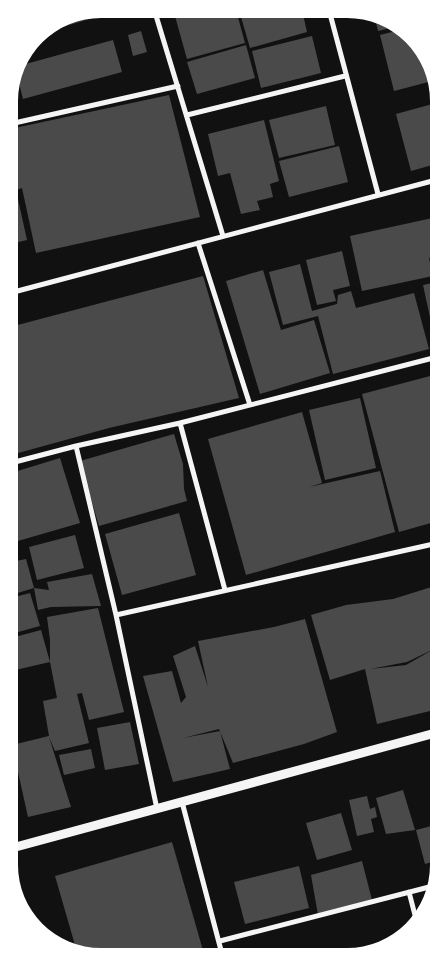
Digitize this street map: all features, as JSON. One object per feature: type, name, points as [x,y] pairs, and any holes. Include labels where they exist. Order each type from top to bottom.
[{"type":"street","points":[[157,18],[223,236]]},
{"type":"street","points":[[331,18],[378,194]]},
{"type":"street","points":[[187,115],[345,76]]},
{"type":"street","points":[[18,122],[178,86]]},
{"type":"street","points":[[18,291],[430,181]]},
{"type":"street","points":[[198,243],[250,405]]},
{"type":"street","points":[[18,461],[76,446],[180,424],[430,359]]},
{"type":"street","points":[[180,424],[225,590]]},
{"type":"street","points":[[76,446],[116,615],[157,809]]},
{"type":"street","points":[[116,615],[430,545]]},
{"type":"street","points":[[18,846],[430,734]]},
{"type":"street","points":[[182,802],[221,948]]},
{"type":"street","points":[[220,941],[427,888]]},
{"type":"street","points":[[409,892],[414,913]]},
{"type":"building","points":[[176,18],[238,18],[245,43],[187,59]]},
{"type":"building","points":[[241,18],[304,18],[307,32],[250,48]]},
{"type":"building","points":[[84,19],[91,19],[62,27]]},
{"type":"building","points":[[376,23],[389,28],[378,31]]},
{"type":"building","points":[[141,31],[147,52],[133,56],[128,35]]},
{"type":"building","points":[[394,31],[402,38],[419,59],[429,82],[394,91],[380,35]]},
{"type":"building","points":[[312,36],[321,73],[261,88],[252,51]]},
{"type":"building","points":[[113,40],[122,72],[23,99],[19,84],[26,64]]},
{"type":"building","points":[[246,45],[255,78],[197,94],[187,62]]},
{"type":"building","points":[[169,95],[200,217],[36,253],[22,188],[18,189],[18,127]]},
{"type":"building","points":[[430,105],[430,166],[411,171],[396,114]]},
{"type":"building","points":[[326,106],[335,145],[279,158],[269,120]]},
{"type":"building","points":[[264,120],[279,181],[270,184],[273,197],[257,201],[260,210],[241,214],[230,173],[218,176],[208,134]]},
{"type":"building","points":[[339,146],[348,182],[289,197],[279,161]]},
{"type":"building","points":[[18,199],[27,240],[18,242]]},
{"type":"building","points":[[430,219],[430,277],[362,291],[350,236]]},
{"type":"building","points":[[342,251],[350,286],[333,290],[336,301],[317,305],[306,260]]},
{"type":"building","points":[[300,264],[312,311],[337,304],[338,295],[351,291],[356,308],[414,293],[429,349],[333,374],[318,316],[283,325],[269,272]]},
{"type":"building","points":[[263,270],[281,330],[314,320],[330,373],[260,394],[226,281]]},
{"type":"building","points":[[203,276],[239,398],[109,428],[18,453],[18,325]]},
{"type":"building","points":[[430,284],[430,317],[423,285]]},
{"type":"building","points":[[430,376],[430,523],[399,532],[362,394]]},
{"type":"building","points":[[360,398],[376,468],[325,480],[309,410]]},
{"type":"building","points":[[302,412],[322,483],[309,487],[380,471],[395,532],[246,575],[208,439]]},
{"type":"building","points":[[174,434],[183,464],[184,489],[187,501],[99,526],[80,461]]},
{"type":"building","points":[[60,458],[80,523],[18,541],[18,471]]},
{"type":"building","points":[[179,513],[196,575],[122,595],[105,534]]},
{"type":"building","points":[[75,535],[84,568],[37,580],[29,547]]},
{"type":"building","points":[[26,559],[34,588],[18,593],[18,561]]},
{"type":"building","points":[[92,574],[101,606],[51,607],[38,610],[34,588],[49,590],[47,582]]},
{"type":"building","points":[[430,587],[430,651],[407,662],[370,669],[406,665],[430,651],[430,711],[377,724],[365,669],[330,680],[311,615],[346,605],[393,599]]},
{"type":"building","points":[[30,593],[40,626],[18,632],[18,596]]},
{"type":"building","points":[[98,608],[124,712],[89,720],[82,693],[77,694],[89,743],[55,751],[49,737],[71,807],[28,817],[18,772],[18,744],[49,736],[43,701],[57,698],[50,662],[47,617]]},
{"type":"building","points":[[305,619],[337,732],[304,744],[233,763],[220,732],[230,769],[173,782],[143,676],[172,671],[181,703],[186,697],[173,656],[195,646],[208,687],[198,641],[274,627]],"holes":[[[219,729],[220,731],[183,738]]]},
{"type":"building","points":[[41,630],[50,662],[18,669],[18,636]]},
{"type":"building","points":[[130,722],[139,764],[105,770],[97,728]]},
{"type":"building","points":[[91,749],[95,768],[64,775],[59,755]]},
{"type":"building","points":[[403,790],[415,830],[386,834],[376,798]]},
{"type":"building","points":[[367,796],[370,809],[375,807],[377,817],[371,819],[374,832],[357,836],[349,800]]},
{"type":"building","points":[[341,813],[352,850],[317,860],[306,823]]},
{"type":"building","points":[[430,826],[430,863],[425,864],[416,830]]},
{"type":"building","points":[[172,842],[202,948],[100,948],[74,943],[55,876]]},
{"type":"building","points":[[362,861],[372,900],[318,915],[311,875]]},
{"type":"building","points":[[299,866],[309,908],[245,924],[234,882]]}]
